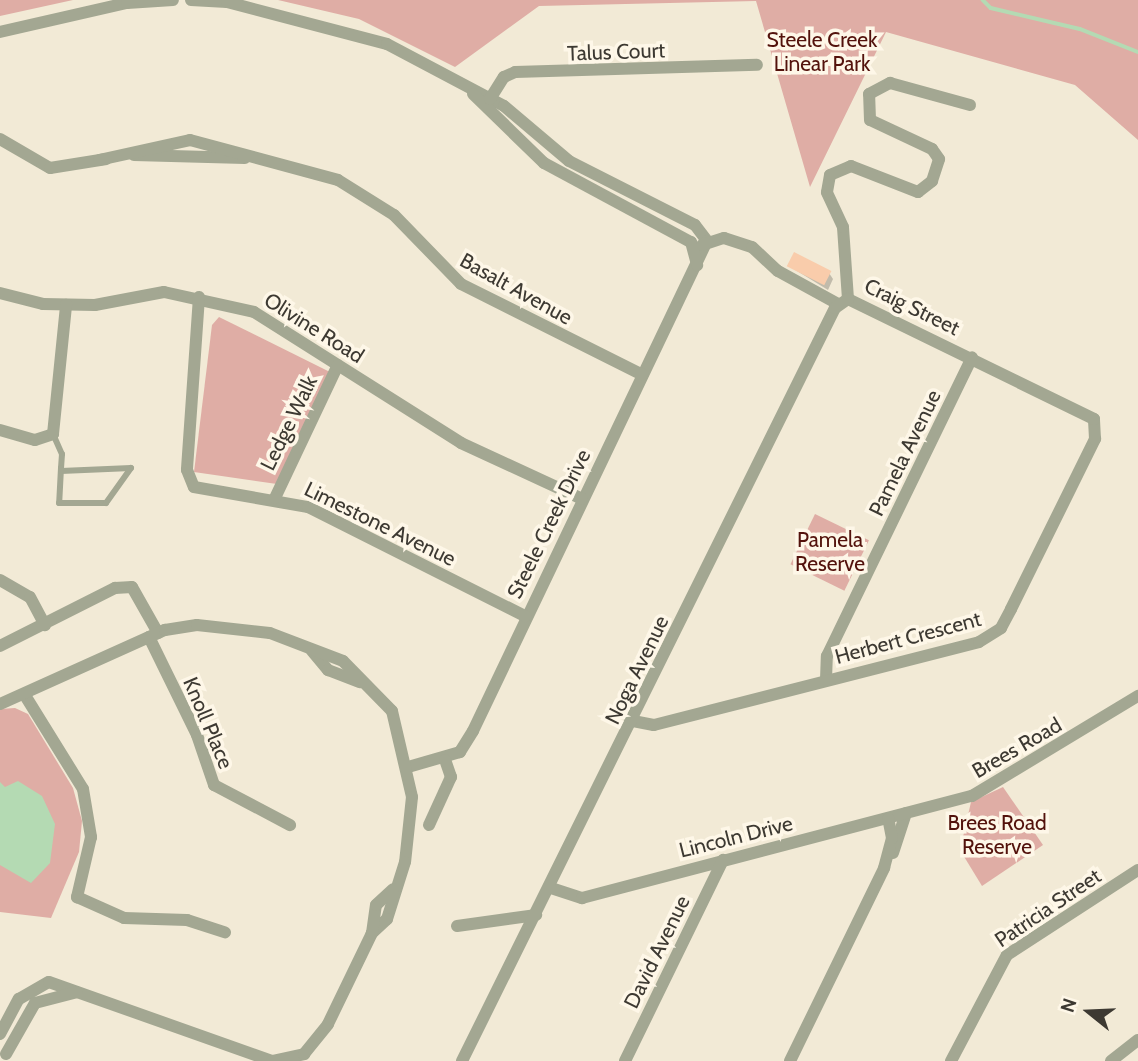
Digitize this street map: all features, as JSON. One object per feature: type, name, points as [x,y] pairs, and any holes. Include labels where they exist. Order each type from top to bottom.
[{"type":"street","points":[[0,32],[127,3],[173,0]]},
{"type":"street","points":[[191,0],[227,2],[368,37],[490,99],[569,162],[695,225],[707,241]]},
{"type":"street","name":"Talus Court","points":[[490,99],[504,77],[515,72],[757,65]]},
{"type":"street","name":"Craig Street","points":[[970,105],[890,83],[869,94],[870,120],[932,149],[939,159],[932,181],[918,192],[850,166],[830,175],[827,192],[843,226],[843,301],[972,357],[1090,416]]},
{"type":"street","points":[[468,89],[544,163],[696,249],[707,241],[724,237],[752,247],[778,271],[843,301]]},
{"type":"street","name":"Basalt Avenue","points":[[0,139],[50,168],[99,160],[187,153],[275,161],[360,190],[394,215],[461,284],[643,375]]},
{"type":"street","name":"Steele Creek Drive","points":[[445,760],[460,752],[473,732],[525,616],[707,241]]},
{"type":"street","name":"Steele Creek Drive","points":[[696,249],[697,265]]},
{"type":"street","name":"Olivine Road","points":[[0,293],[66,304],[164,292],[199,297],[254,312],[461,443],[582,499]]},
{"type":"street","name":"Limestone Avenue","points":[[199,297],[187,478],[200,489],[275,498],[322,513],[525,616]]},
{"type":"street","name":"Noga Avenue","points":[[462,1061],[843,301]]},
{"type":"street","points":[[0,430],[35,440],[53,434],[66,304]]},
{"type":"street","name":"Pamela Avenue","points":[[826,680],[827,656],[972,357]]},
{"type":"street","name":"Ledge Walk","points":[[275,498],[338,365]]},
{"type":"street","name":"Herbert Crescent","points":[[633,721],[654,725],[979,642],[1001,628],[1095,439],[1090,416]]},
{"type":"street","points":[[0,580],[30,597],[45,625],[0,646]]},
{"type":"street","name":"Knoll Place","points":[[45,625],[115,588],[132,587],[214,785],[290,825]]},
{"type":"street","points":[[0,704],[26,697],[153,635],[237,626],[343,661],[391,710],[408,767],[411,836],[393,889],[387,919],[372,933],[328,1024],[305,1058],[272,1061],[49,982],[23,996],[0,1034]]},
{"type":"street","name":"Brees Road","points":[[906,813],[1000,783],[1138,696]]},
{"type":"street","points":[[26,697],[83,789],[90,837],[77,897],[124,918],[187,920],[225,932]]},
{"type":"street","points":[[408,767],[445,760],[451,778],[429,825]]},
{"type":"street","points":[[790,1061],[884,868],[902,837],[906,813]]},
{"type":"street","name":"Lincoln Drive","points":[[553,884],[582,898],[906,813]]},
{"type":"street","points":[[884,868],[892,838],[888,818]]},
{"type":"street","name":"David Avenue","points":[[625,1061],[723,860]]},
{"type":"street","name":"Patricia Street","points":[[953,1060],[1007,955],[1138,870]]},
{"type":"street","points":[[457,926],[536,915]]},
{"type":"street","points":[[6,1057],[31,1007],[57,993],[81,992]]},
{"type":"street","points":[[23,996],[31,1007]]},
{"type":"street","points":[[1111,1061],[1138,1040]]},
{"type":"lane","points":[[53,434],[62,454],[59,503],[106,503],[131,468],[61,471]]},
{"type":"green space","points":[[0,0],[73,0],[0,16]]},
{"type":"green space","name":"Steele Creek Linear Park","points":[[278,0],[1138,0],[1138,140],[1075,85],[886,32],[810,187],[756,1],[539,6],[455,67],[359,19]]},
{"type":"green space","points":[[219,317],[336,375],[284,485],[194,472],[212,325]]},
{"type":"green space","name":"Pamela Reserve","points":[[815,514],[869,540],[844,591],[790,564]]},
{"type":"green space","points":[[15,708],[28,714],[73,788],[82,821],[79,852],[51,918],[0,912],[0,709]]},
{"type":"green space","name":"Brees Road Reserve","points":[[1003,787],[1043,845],[982,886],[960,850],[971,802]]},
{"type":"shaded area","points":[[18,781],[42,796],[55,824],[50,863],[31,883],[0,865],[0,782],[5,787]]},
{"type":"building","points":[[794,252],[831,271],[824,285],[787,266]]},
{"type":"waterway","points":[[983,0],[991,8],[1080,29],[1138,52]]}]
